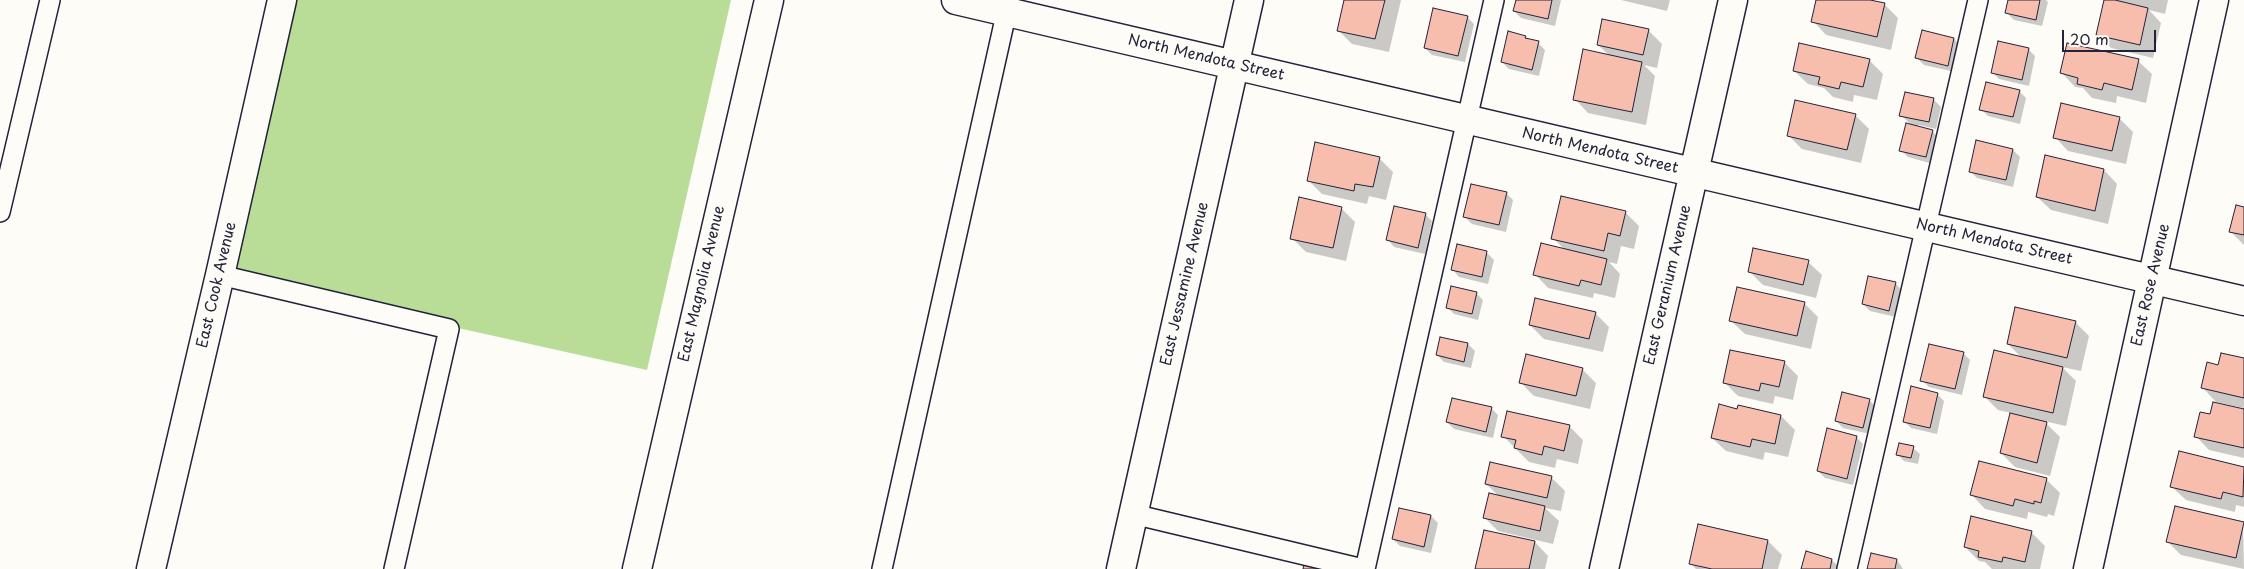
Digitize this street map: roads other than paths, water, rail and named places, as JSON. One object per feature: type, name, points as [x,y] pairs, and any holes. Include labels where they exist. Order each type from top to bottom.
[{"type":"street","name":"East Cook Avenue","points":[[151,569],[282,0]]},
{"type":"street","name":"East Magnolia Avenue","points":[[638,569],[769,0]]},
{"type":"street","name":"North Mendota Street","points":[[956,0],[1008,6],[1234,65],[2244,301]]},
{"type":"street","name":"East Jessamine Avenue","points":[[1121,569],[1249,0]]},
{"type":"street","name":"East Geranium Avenue","points":[[1604,569],[1733,0]]},
{"type":"street","name":"East Rose Avenue","points":[[2088,569],[2214,0]]},
{"type":"lane","points":[[0,212],[50,0]]},
{"type":"lane","points":[[1133,514],[1364,569],[1494,0]]},
{"type":"lane","points":[[1847,569],[1978,0]]},
{"type":"lane","points":[[882,569],[1008,6]]},
{"type":"lane","points":[[220,275],[449,329],[394,569]]}]
